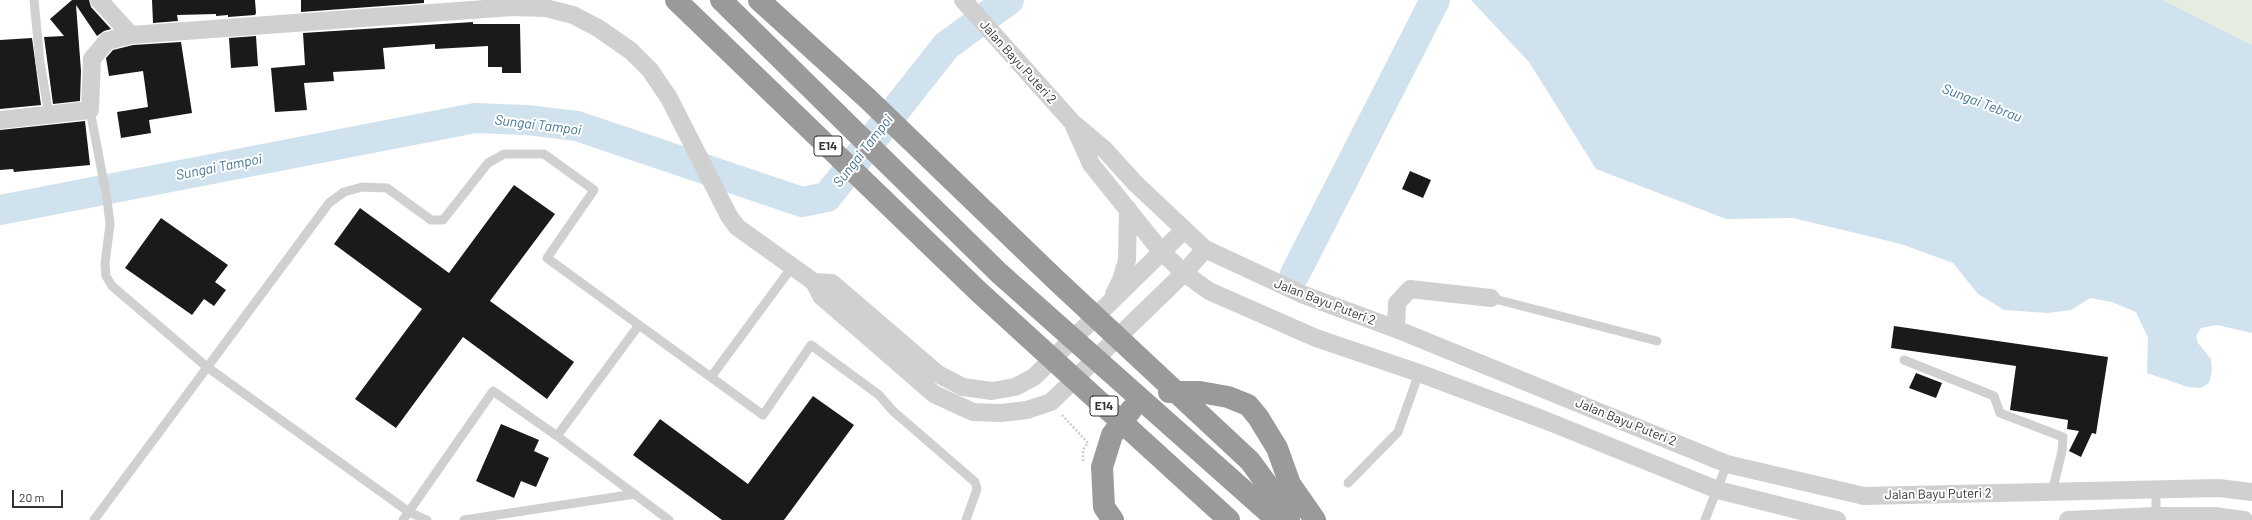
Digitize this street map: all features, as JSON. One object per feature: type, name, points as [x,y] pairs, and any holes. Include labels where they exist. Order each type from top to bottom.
[{"type":"highway","name":"E14","points":[[676,0],[979,292],[1229,520]]},
{"type":"highway","name":"E14","points":[[721,0],[999,273],[1241,486],[1277,520]]},
{"type":"highway","points":[[759,0],[868,99],[1055,279],[1250,461],[1283,506],[1289,520]]},
{"type":"highway","points":[[1113,520],[1104,507],[1102,467],[1112,435],[1134,407],[1165,392],[1200,392],[1228,397],[1248,405],[1258,417],[1277,448],[1290,484],[1316,520]]},
{"type":"street","points":[[99,0],[131,35]]},
{"type":"street","name":"Jalan Bayu Puteri 2","points":[[963,0],[1005,49],[1073,123],[1105,150],[1135,183],[1205,249],[1304,295],[1396,329],[1727,464],[1864,496],[2219,488],[2252,492]]},
{"type":"street","points":[[0,120],[90,110],[92,59],[107,41],[131,35],[438,11],[512,7],[546,8],[573,15],[592,25],[631,52],[650,70],[669,98],[729,216],[737,227],[814,282],[821,296],[934,394],[973,412],[1001,413],[1027,410],[1051,402],[1184,273],[1205,249]]},
{"type":"street","name":"Jalan Bayu Puteri 2","points":[[1073,123],[1090,164],[1161,251],[1184,273],[1209,291],[1316,338],[1419,373],[1550,422],[1718,490],[1837,520]]},
{"type":"street","points":[[1107,307],[1121,280],[1127,260],[1128,209]]},
{"type":"street","points":[[814,282],[832,283],[938,374],[963,387],[992,391],[1015,387],[1034,377],[1184,230]]},
{"type":"street","points":[[1396,329],[1397,303],[1410,289],[1491,298]]},
{"type":"street","points":[[2068,520],[2214,516],[2244,520]]},
{"type":"lane","points":[[34,0],[38,48],[49,115]]},
{"type":"lane","points":[[90,110],[107,199],[110,224],[105,264],[106,276],[112,286],[207,368],[409,512],[427,520]]},
{"type":"lane","points":[[94,520],[329,203],[344,192],[362,187],[387,188],[431,220],[443,220],[488,163],[504,154],[544,154],[594,190],[547,258],[763,415],[811,345],[879,395],[893,411],[975,482],[977,489],[966,520]]},
{"type":"lane","points":[[711,377],[792,267]]},
{"type":"lane","points":[[1491,298],[1657,341]]},
{"type":"lane","points":[[557,436],[639,324]]},
{"type":"lane","points":[[1904,360],[1994,396],[2000,413],[2063,437],[2062,451],[2052,492]]},
{"type":"lane","points":[[1348,484],[1398,432],[1419,373]]},
{"type":"lane","points":[[404,520],[493,391],[557,436],[669,520]]},
{"type":"lane","points":[[1709,519],[1727,464]]},
{"type":"lane","points":[[2156,489],[2156,518]]},
{"type":"lane","points":[[464,520],[635,494]]},
{"type":"path","points":[[1051,402],[1088,443],[1083,450],[1082,468]]},
{"type":"shaded area","points":[[2163,0],[2252,0],[2252,45]]},
{"type":"water","name":"Sungai Tebrau","points":[[1471,0],[2163,0],[2252,45],[2252,333],[2217,325],[2201,328],[2196,336],[2198,343],[2211,359],[2212,371],[2209,383],[2201,388],[2188,387],[2147,373],[2148,338],[2136,312],[2112,302],[2090,298],[2071,310],[2048,313],[2004,310],[1978,294],[1953,263],[1901,244],[1793,218],[1726,219],[1596,169],[1529,62]]},
{"type":"building","points":[[72,0],[89,0],[91,7],[111,29],[104,31],[97,36],[76,5],[81,71],[80,101],[53,104],[44,37],[64,36],[50,19]]},
{"type":"building","points":[[152,0],[255,0],[256,13],[255,15],[228,17],[228,15],[216,16],[216,14],[177,15],[178,21],[153,23]]},
{"type":"building","points":[[301,0],[424,0],[424,3],[301,12]]},
{"type":"building","points":[[473,22],[473,24],[520,24],[521,73],[502,73],[502,67],[488,67],[488,46],[435,49],[435,44],[383,48],[385,69],[333,72],[334,81],[304,83],[307,110],[275,112],[271,68],[305,65],[303,33]]},
{"type":"building","points":[[256,36],[258,66],[231,68],[229,38]]},
{"type":"building","points":[[32,38],[41,105],[0,109],[0,40]]},
{"type":"building","points":[[181,42],[192,113],[149,120],[151,133],[121,138],[117,112],[148,107],[143,71],[109,76],[106,58],[113,50],[133,45]]},
{"type":"building","points":[[85,121],[90,165],[14,172],[13,169],[0,170],[0,130]]},
{"type":"building","points":[[1410,171],[1431,180],[1423,198],[1402,189]]},
{"type":"building","points":[[514,185],[555,214],[490,301],[574,362],[547,399],[463,337],[396,428],[355,399],[422,309],[334,244],[360,208],[449,273]]},
{"type":"building","points":[[161,218],[228,265],[215,282],[226,290],[214,306],[204,299],[192,315],[125,268]]},
{"type":"building","points":[[1894,326],[2108,357],[2096,434],[2092,433],[2081,457],[2069,451],[2079,431],[2067,429],[2068,420],[2010,410],[2016,366],[1891,348]]},
{"type":"building","points":[[1916,373],[1942,383],[1936,398],[1909,388]]},
{"type":"building","points":[[813,396],[854,425],[784,520],[722,520],[633,455],[660,419],[748,484]]},
{"type":"building","points":[[501,424],[539,440],[534,451],[549,458],[536,487],[521,481],[514,498],[476,481]]},
{"type":"waterway","name":"Sungai Tampoi","points":[[0,210],[475,118],[527,120],[577,126],[802,202],[827,197],[946,46],[1009,0]]},
{"type":"waterway","points":[[1295,274],[1435,0]]}]
